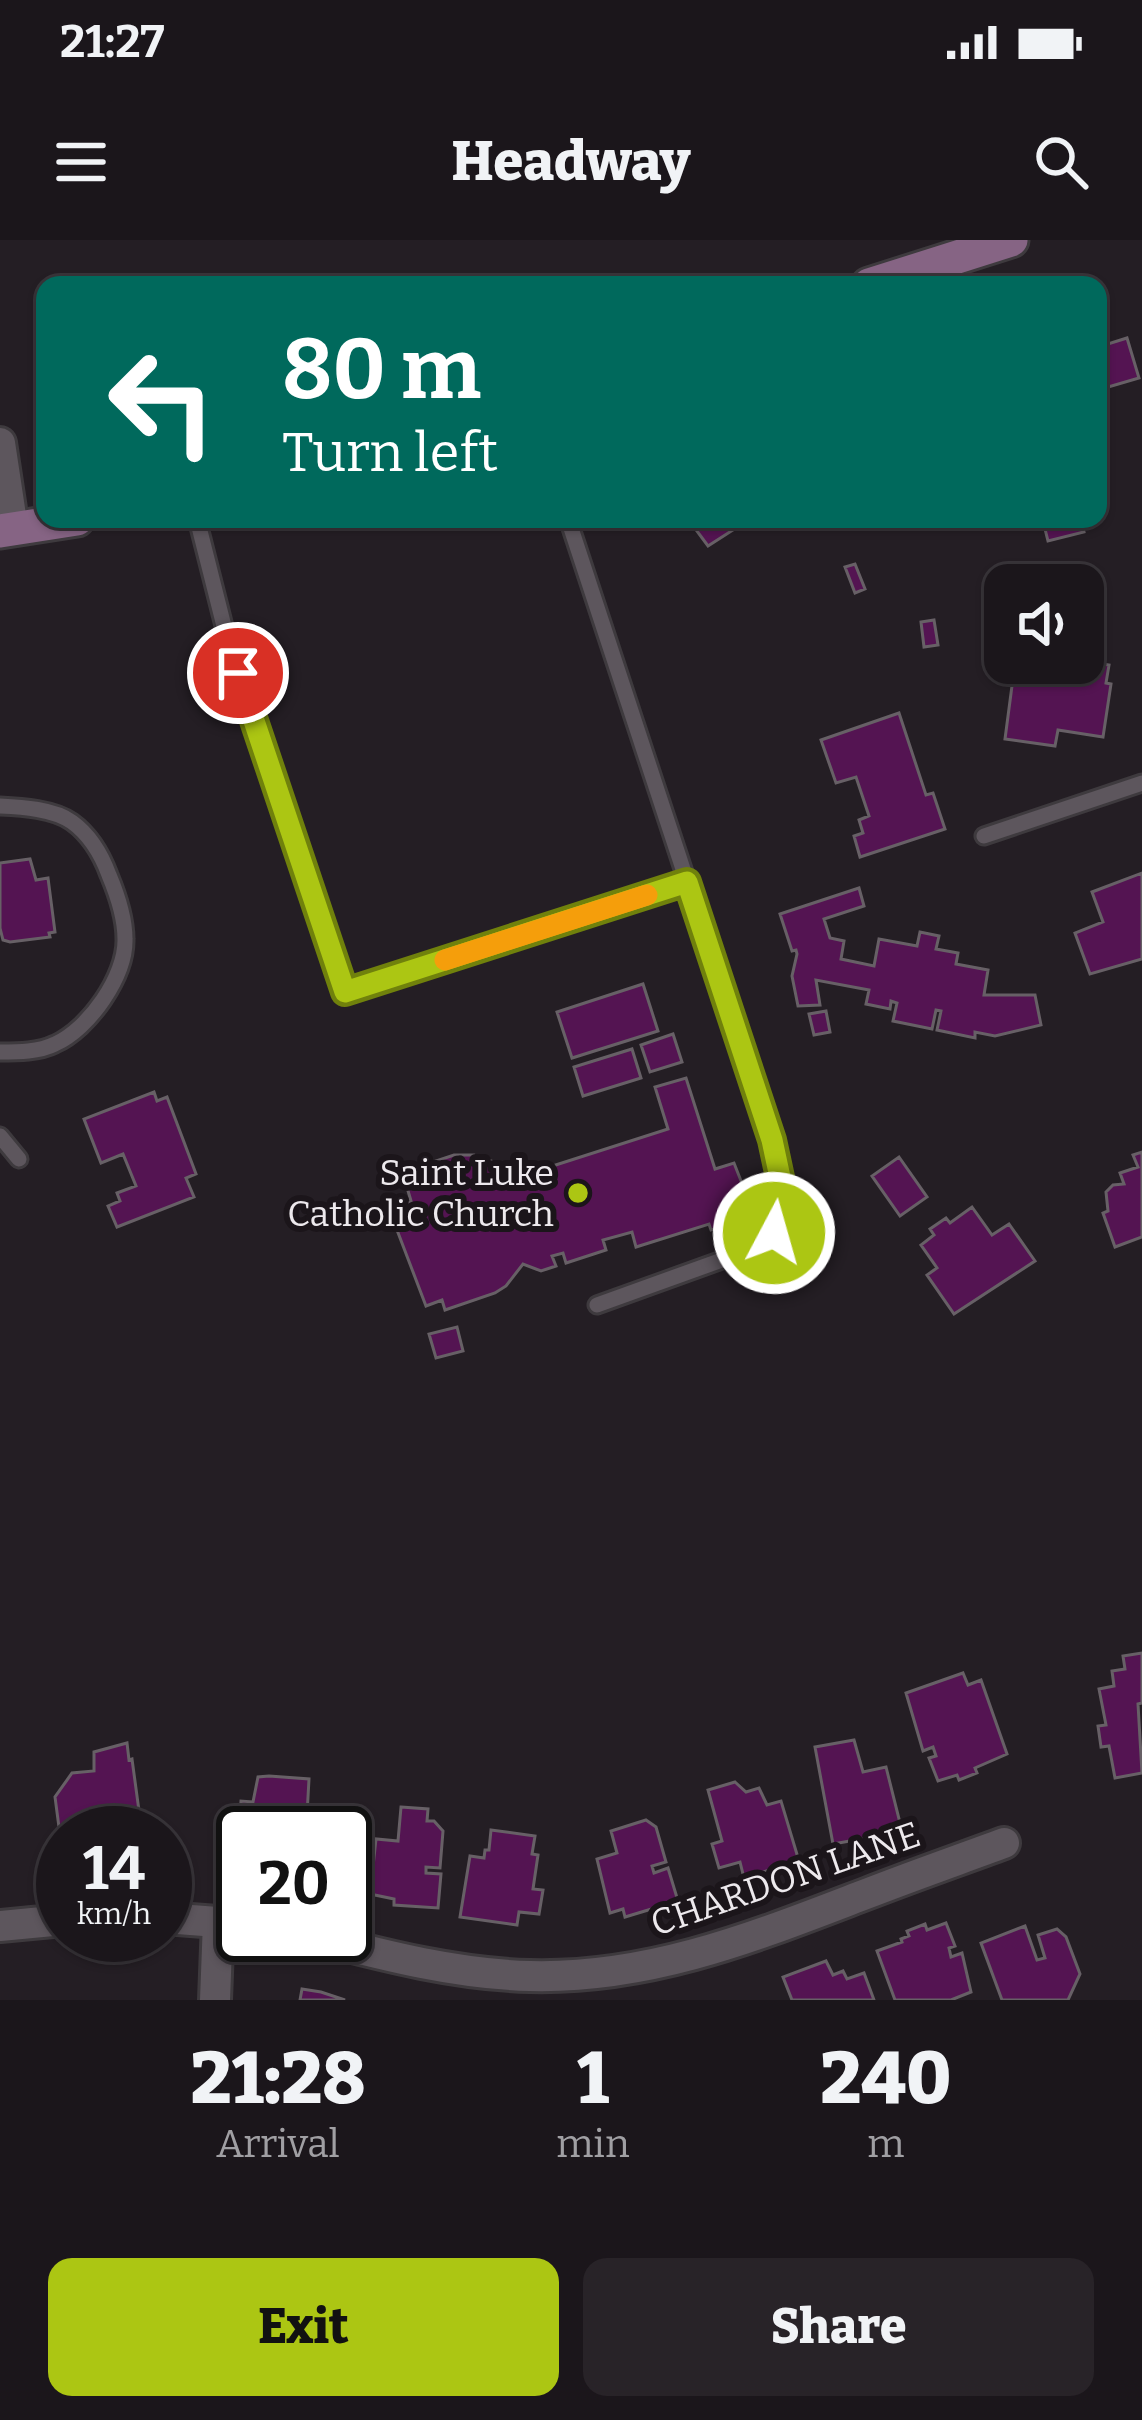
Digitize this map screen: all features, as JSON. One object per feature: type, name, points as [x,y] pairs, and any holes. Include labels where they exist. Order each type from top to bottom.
[{"type":"main road","points":[[897,276],[1011,240]]},
{"type":"main road","points":[[6,530],[36,525]]},
{"type":"street","points":[[0,443],[6,530]]},
{"type":"street","name":"CHARDON LANE","points":[[372,1951],[482,1973],[619,1972],[726,1948],[1004,1843]]},
{"type":"street","points":[[0,1926],[36,1923]]},
{"type":"street","points":[[215,2000],[223,1962]]},
{"type":"lane","points":[[199,528],[228,642],[345,992],[687,882]]},
{"type":"lane","points":[[571,528],[772,1140],[784,1196],[774,1233],[758,1247],[597,1305]]},
{"type":"lane","points":[[984,836],[1142,783]]},
{"type":"lane","points":[[0,806],[24,807],[71,821],[100,853],[116,893],[125,940],[119,973],[78,1029],[54,1045],[0,1052]]},
{"type":"lane","points":[[0,1136],[19,1159]]},
{"type":"building","points":[[1127,338],[1139,378],[1107,387],[1107,344]]},
{"type":"building","points":[[695,528],[736,528],[708,546]]},
{"type":"building","points":[[1045,528],[1083,528],[1084,532],[1048,541]]},
{"type":"building","points":[[855,564],[865,589],[855,593],[845,567]]},
{"type":"building","points":[[934,620],[938,645],[924,647],[921,622]]},
{"type":"building","points":[[1104,664],[1109,665],[1103,737],[1058,730],[1055,746],[1005,739],[1012,684],[1104,684]]},
{"type":"building","points":[[899,713],[926,795],[933,793],[945,829],[860,857],[854,836],[863,833],[859,820],[869,816],[856,777],[836,783],[821,740]]},
{"type":"building","points":[[30,859],[36,880],[48,878],[55,932],[50,937],[3,940],[0,863]]},
{"type":"building","points":[[1142,873],[1142,959],[1090,974],[1075,933],[1103,922],[1092,892]]},
{"type":"building","points":[[859,888],[864,906],[824,919],[830,938],[844,941],[841,959],[874,966],[879,939],[917,946],[920,932],[939,936],[936,949],[958,953],[956,964],[988,970],[984,995],[1035,995],[1041,1025],[995,1036],[975,1032],[975,1038],[937,1030],[941,1011],[936,1010],[932,1029],[893,1021],[897,1003],[891,1001],[890,1009],[866,1004],[869,990],[816,980],[820,1005],[798,1006],[792,976],[797,954],[780,914]]},
{"type":"building","points":[[643,984],[658,1031],[572,1058],[557,1012]]},
{"type":"building","points":[[826,1011],[830,1032],[814,1035],[809,1014]]},
{"type":"building","points":[[673,1034],[682,1062],[650,1072],[641,1045]]},
{"type":"building","points":[[632,1049],[641,1078],[583,1096],[574,1067]]},
{"type":"building","name":"Saint Luke Catholic Church","points":[[686,1078],[715,1169],[734,1163],[752,1209],[728,1216],[731,1224],[711,1230],[709,1224],[636,1247],[632,1232],[603,1240],[606,1250],[566,1263],[563,1253],[552,1256],[556,1266],[541,1271],[523,1264],[495,1293],[445,1310],[442,1300],[426,1306],[397,1230],[410,1220],[404,1204],[411,1201],[406,1184],[413,1182],[409,1170],[454,1155],[474,1155],[511,1168],[528,1182],[542,1176],[540,1170],[668,1129],[655,1087]]},
{"type":"building","points":[[154,1092],[157,1101],[167,1097],[196,1174],[186,1178],[194,1197],[117,1227],[108,1206],[120,1201],[117,1193],[136,1186],[123,1154],[101,1163],[84,1119]]},
{"type":"building","points":[[1142,1152],[1142,1237],[1115,1247],[1103,1213],[1108,1211],[1106,1192],[1124,1184],[1120,1173],[1138,1167],[1133,1155]]},
{"type":"building","points":[[899,1157],[927,1197],[900,1216],[872,1176]]},
{"type":"building","points":[[972,1207],[992,1235],[1009,1224],[1035,1261],[954,1314],[927,1275],[937,1268],[921,1245],[934,1235],[930,1229],[946,1218],[950,1223]]},
{"type":"building","points":[[457,1327],[463,1351],[436,1358],[429,1334]]},
{"type":"building","points":[[1142,1653],[1142,1703],[1138,1704],[1142,1773],[1115,1778],[1109,1746],[1101,1747],[1098,1726],[1106,1725],[1099,1689],[1114,1686],[1112,1671],[1125,1669],[1123,1656]]},
{"type":"building","points":[[963,1673],[968,1685],[981,1680],[1007,1754],[975,1768],[977,1773],[938,1781],[929,1758],[936,1756],[933,1747],[923,1751],[906,1693]]},
{"type":"building","points":[[854,1740],[863,1772],[886,1767],[900,1823],[887,1826],[889,1834],[833,1844],[815,1747]]},
{"type":"building","points":[[127,1743],[138,1806],[56,1806],[55,1797],[72,1773],[94,1771],[94,1752]]},
{"type":"building","points":[[258,1777],[309,1779],[308,1806],[241,1806],[241,1801],[253,1802]]},
{"type":"building","points":[[735,1782],[746,1792],[759,1788],[767,1805],[781,1801],[799,1861],[744,1878],[740,1862],[719,1868],[712,1844],[722,1841],[708,1790]]},
{"type":"building","points":[[401,1807],[428,1809],[427,1821],[434,1821],[443,1831],[440,1868],[426,1867],[426,1873],[441,1874],[438,1908],[394,1905],[394,1899],[372,1894],[376,1839],[398,1841]]},
{"type":"building","points":[[646,1820],[656,1827],[666,1862],[652,1866],[654,1873],[668,1868],[678,1901],[625,1917],[623,1909],[610,1913],[597,1859],[617,1853],[611,1831]]},
{"type":"building","points":[[491,1830],[535,1836],[532,1854],[538,1855],[533,1889],[543,1890],[539,1914],[519,1912],[517,1925],[460,1917],[470,1856],[484,1858]]},
{"type":"building","points":[[946,1923],[955,1946],[949,1948],[951,1957],[962,1953],[971,1992],[951,2000],[895,2000],[877,1951],[902,1942],[909,1936],[907,1931]]},
{"type":"building","points":[[1025,1926],[1037,1960],[1045,1958],[1038,1935],[1057,1929],[1066,1937],[1080,1974],[1068,2000],[1002,2000],[981,1943]]},
{"type":"building","points":[[826,1961],[833,1975],[843,1971],[847,1979],[864,1973],[874,2000],[792,2000],[783,1977]]},
{"type":"building","points":[[302,1989],[321,1992],[345,2000],[300,2000]]},
{"type":"slow traffic","points":[[445,960],[647,895]]},
{"type":"place","name":"Saint Luke Catholic Church","points":[[578,1193]]},
{"type":"route","points":[[238,673],[345,992],[687,882],[772,1140],[784,1196],[774,1233]]}]
